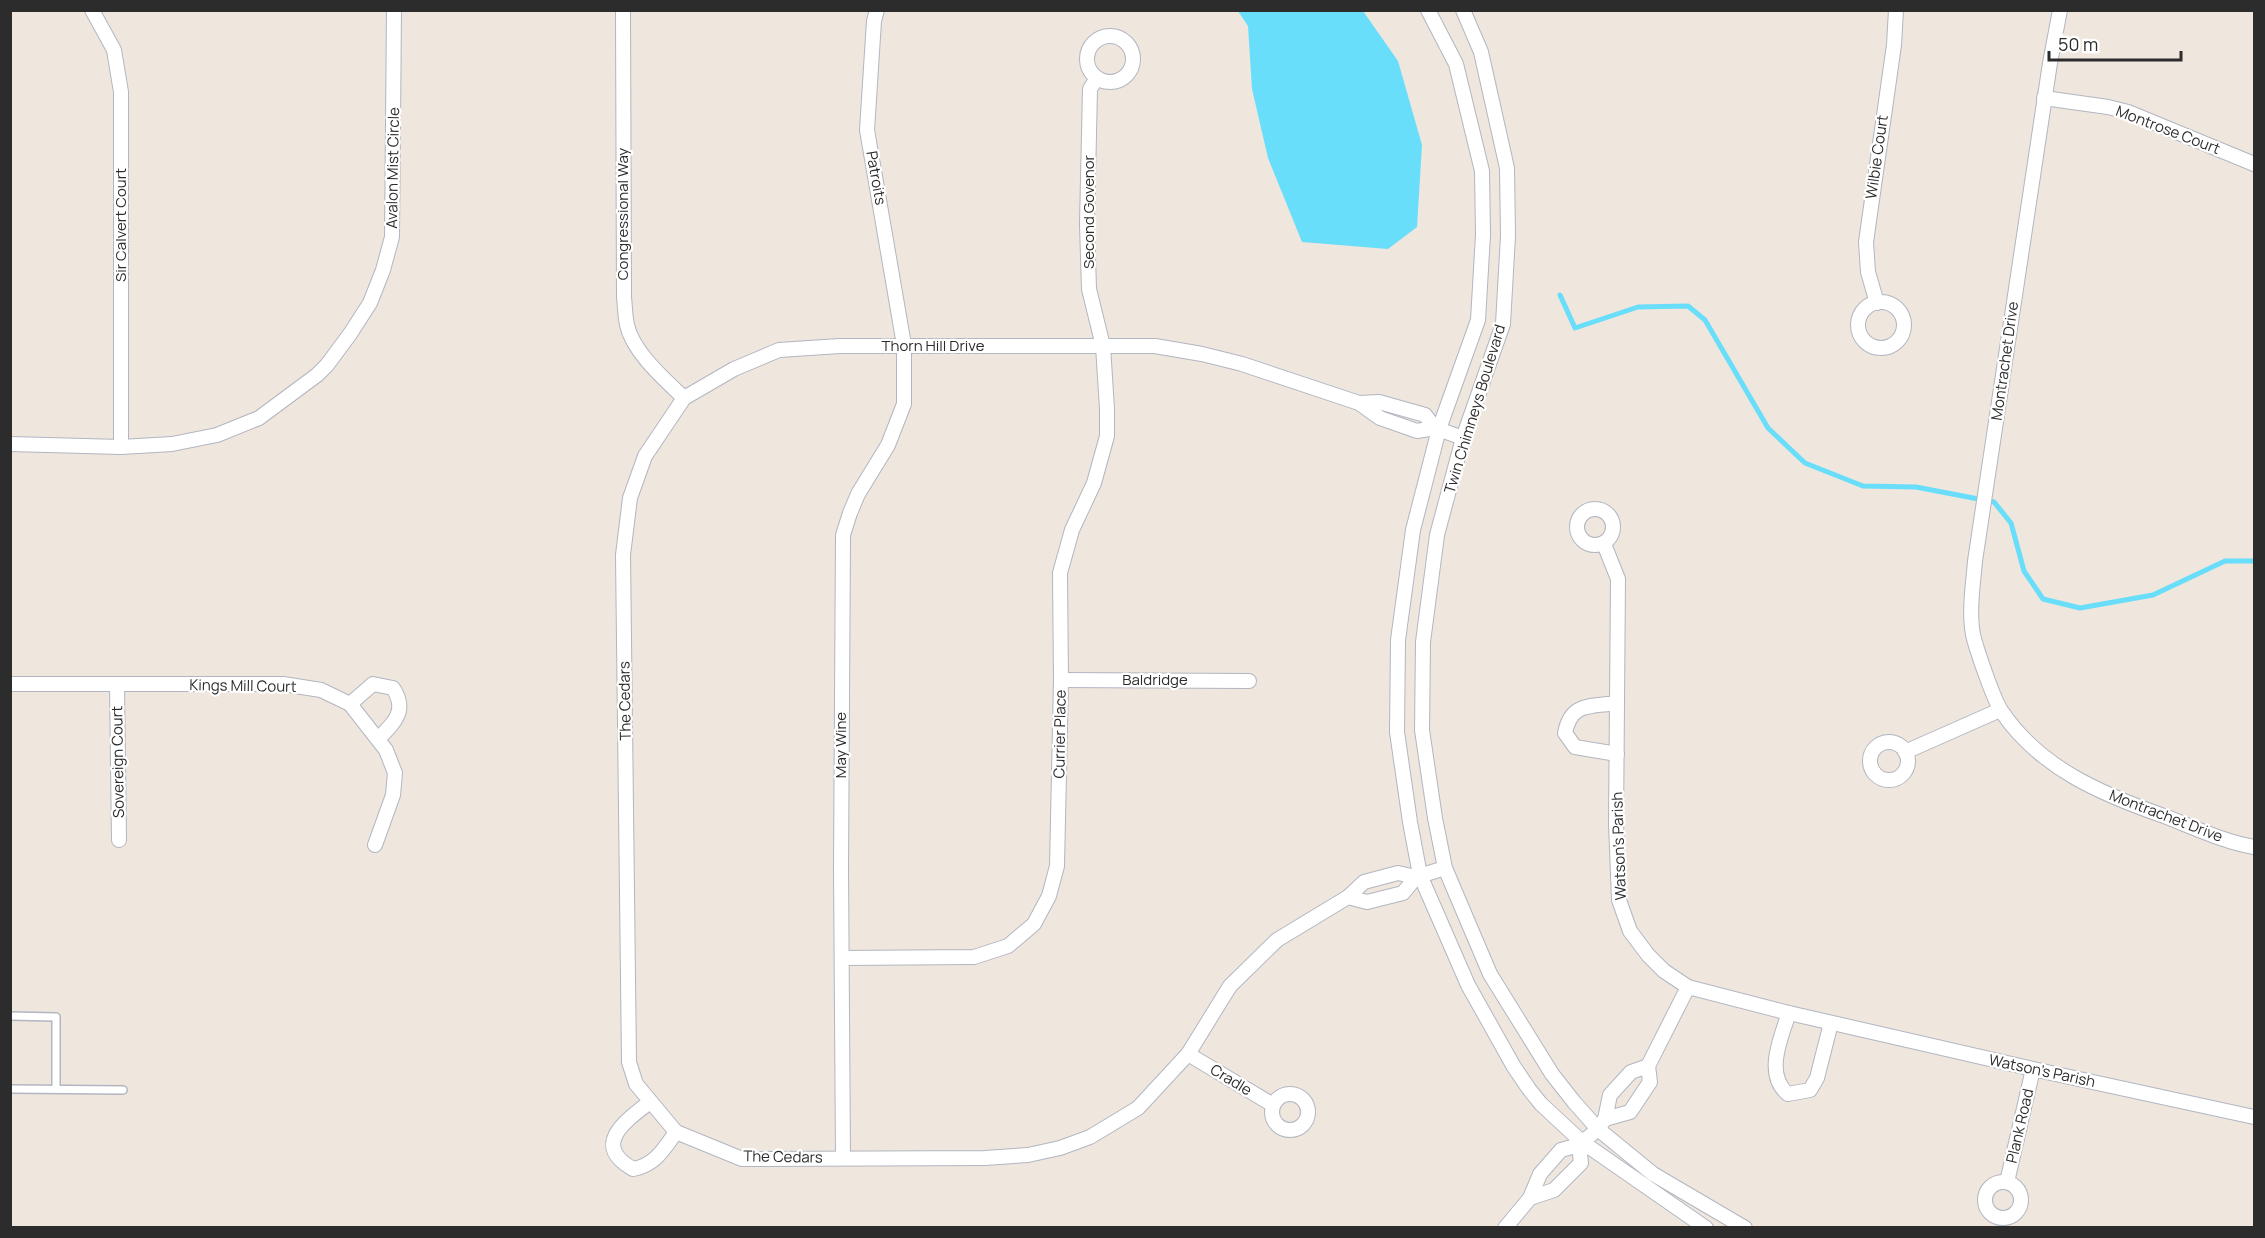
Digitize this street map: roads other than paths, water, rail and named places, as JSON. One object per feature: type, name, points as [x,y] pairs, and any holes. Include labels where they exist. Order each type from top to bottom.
[{"type":"street","name":"Sir Calvert Court","points":[[92,10],[114,50],[122,92],[121,447]]},
{"type":"street","name":"Avalon Mist Circle","points":[[10,444],[121,447],[198,440],[259,418],[327,365],[370,303],[384,270],[392,237],[394,10]]},
{"type":"street","name":"Congressional Way","points":[[623,10],[624,297],[627,326],[636,344],[653,367],[684,398]]},
{"type":"street","name":"Patroits","points":[[878,10],[874,21],[867,130],[904,345]]},
{"type":"street","name":"Twin Chimneys Boulevard","points":[[1428,10],[1456,64],[1482,171],[1483,235],[1478,320],[1437,429],[1413,530],[1398,640],[1397,732],[1418,876],[1468,985],[1514,1067],[1541,1104],[1580,1143],[1706,1227]]},
{"type":"street","name":"Twin Chimneys Boulevard","points":[[1463,10],[1481,52],[1507,168],[1508,236],[1503,324],[1463,438],[1437,535],[1423,642],[1422,730],[1445,868],[1490,974],[1551,1074],[1653,1173],[1745,1227]]},
{"type":"street","name":"Wilbie Court","points":[[1877,303],[1867,265],[1866,242],[1894,45],[1896,10]]},
{"type":"street","name":"Montrachet Drive","points":[[2060,10],[2044,98],[1982,512],[1972,596],[1974,638],[2000,710],[2030,746],[2079,781],[2139,807],[2254,847]]},
{"type":"street","name":"Second Govenor","points":[[1097,78],[1090,89],[1087,224],[1089,289],[1103,346]]},
{"type":"street","name":"Montrose Court","points":[[2044,98],[2128,112],[2254,164]]},
{"type":"street","name":"Thorn Hill Drive","points":[[623,555],[630,498],[645,456],[684,398],[734,369],[779,350],[904,345],[1155,346],[1242,364],[1359,403],[1379,402],[1425,415],[1437,429],[1463,438]]},
{"type":"street","name":"May Wine","points":[[843,1158],[841,845],[843,535],[854,503],[888,445],[904,404],[904,345]]},
{"type":"street","name":"Currier Place","points":[[842,958],[974,957],[1008,946],[1034,924],[1049,896],[1057,866],[1061,680],[1060,573],[1072,530],[1094,483],[1107,436],[1103,346]]},
{"type":"street","name":"Watson's Parish","points":[[1604,544],[1618,579],[1619,900],[1630,931],[1648,956],[1664,971],[1688,987],[1789,1013],[2033,1070],[2254,1117]]},
{"type":"street","name":"The Cedars","points":[[623,555],[629,1062],[636,1084],[676,1132],[742,1159],[985,1158],[1028,1155],[1059,1148],[1090,1137],[1138,1108],[1188,1054],[1230,986],[1277,940],[1347,897],[1364,882],[1398,873],[1418,876],[1445,868]]},
{"type":"street","name":"Baldridge","points":[[1061,680],[1249,681]]},
{"type":"street","name":"Kings Mill Court","points":[[10,684],[284,684],[321,690],[350,704],[386,750],[395,773],[393,795],[375,845]]},
{"type":"street","name":"Sovereign Court","points":[[117,684],[119,840]]},
{"type":"street","points":[[350,704],[373,684],[393,688],[400,700],[400,712],[378,740]]},
{"type":"street","points":[[1617,703],[1577,710],[1568,720],[1565,733],[1575,747],[1617,754]]},
{"type":"street","points":[[1905,752],[2000,710]]},
{"type":"street","name":"The Cedars","points":[[1347,897],[1367,902],[1403,893],[1418,876]]},
{"type":"street","points":[[1505,1227],[1530,1198],[1540,1174],[1561,1150],[1580,1143],[1601,1124],[1630,1112],[1650,1082],[1648,1066],[1688,987]]},
{"type":"street","points":[[1789,1013],[1777,1051],[1775,1077],[1788,1094],[1810,1090],[1814,1084],[1831,1023]]},
{"type":"street","name":"Cradle","points":[[1188,1054],[1273,1105]]},
{"type":"street","points":[[1601,1124],[1610,1095],[1631,1072],[1648,1066]]},
{"type":"street","name":"Plank Road","points":[[2007,1182],[2033,1070]]},
{"type":"street","points":[[650,1102],[624,1122],[613,1139],[614,1152],[620,1162],[633,1169],[645,1167],[659,1157],[676,1132]]},
{"type":"street","points":[[1530,1198],[1554,1190],[1581,1163],[1580,1143]]},
{"type":"lane","points":[[10,1017],[56,1017],[56,1089]]},
{"type":"lane","points":[[10,1089],[123,1090]]},
{"type":"water","points":[[1238,11],[1363,11],[1398,61],[1422,145],[1417,227],[1388,249],[1302,242],[1268,158],[1252,89],[1248,26]]},
{"type":"waterway","points":[[1560,295],[1575,328],[1638,307],[1688,306],[1705,320],[1768,428],[1805,463],[1863,486],[1916,487],[1994,502],[2011,523],[2024,571],[2043,599],[2080,608],[2153,595],[2225,561],[2254,561]]}]
